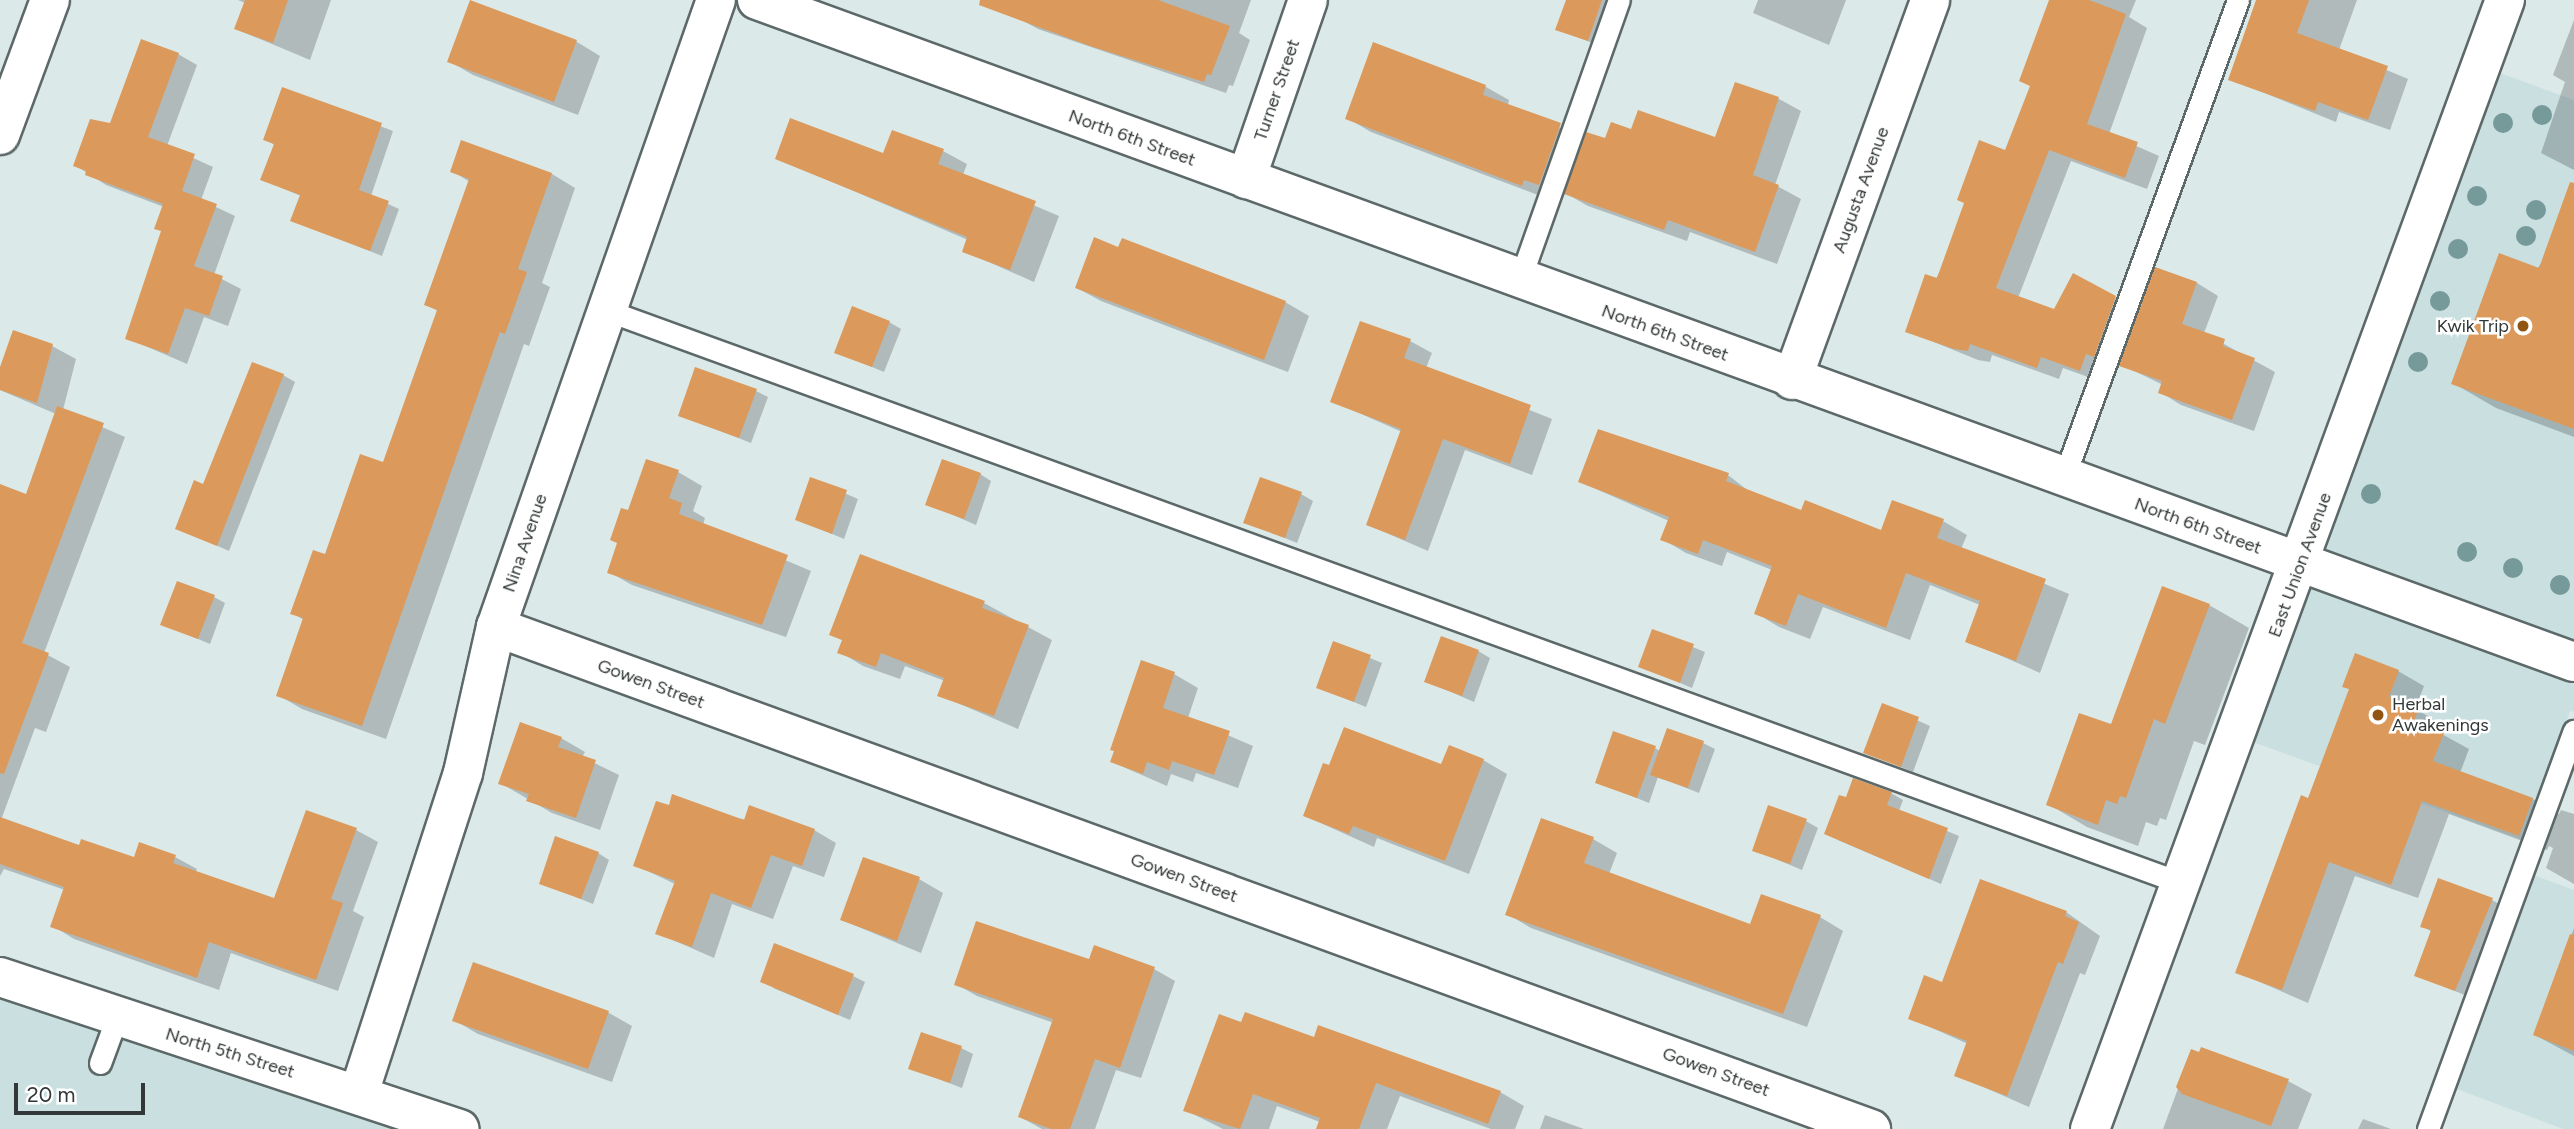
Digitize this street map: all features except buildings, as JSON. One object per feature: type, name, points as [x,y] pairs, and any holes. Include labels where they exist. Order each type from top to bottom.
[{"type":"street","points":[[0,135],[50,0]]},
{"type":"street","name":"Nina Avenue","points":[[359,1093],[463,773],[496,627],[716,0]]},
{"type":"street","name":"North 6th Street","points":[[757,0],[1792,380],[2574,662]]},
{"type":"street","name":"Turner Street","points":[[1246,179],[1308,0]]},
{"type":"street","name":"Augusta Avenue","points":[[1792,380],[1930,0]]},
{"type":"street","name":"East Union Avenue","points":[[2090,1129],[2301,563],[2505,0]]},
{"type":"street","name":"Gowen Street","points":[[496,627],[1871,1129]]},
{"type":"street","name":"North 5th Street","points":[[0,977],[359,1093],[459,1129]]},
{"type":"lane","points":[[1520,279],[1619,0]]},
{"type":"lane","points":[[2064,477],[2238,0]]},
{"type":"lane","points":[[607,310],[2180,883]]},
{"type":"lane","points":[[2428,1129],[2574,731]]},
{"type":"lane","points":[[100,1063],[117,1017]]},
{"type":"shaded area","points":[[2486,68],[2574,100],[2574,712],[2570,711],[2523,840],[2242,738]]},
{"type":"shaded area","points":[[2533,875],[2574,890],[2574,1129],[2563,1129],[2454,1088]]},
{"type":"shaded area","points":[[0,970],[456,1129],[0,1129]]},
{"type":"place","name":"Kwik Trip","points":[[2523,326]]},
{"type":"place","name":"Herbal Awakenings","points":[[2378,715]]}]
